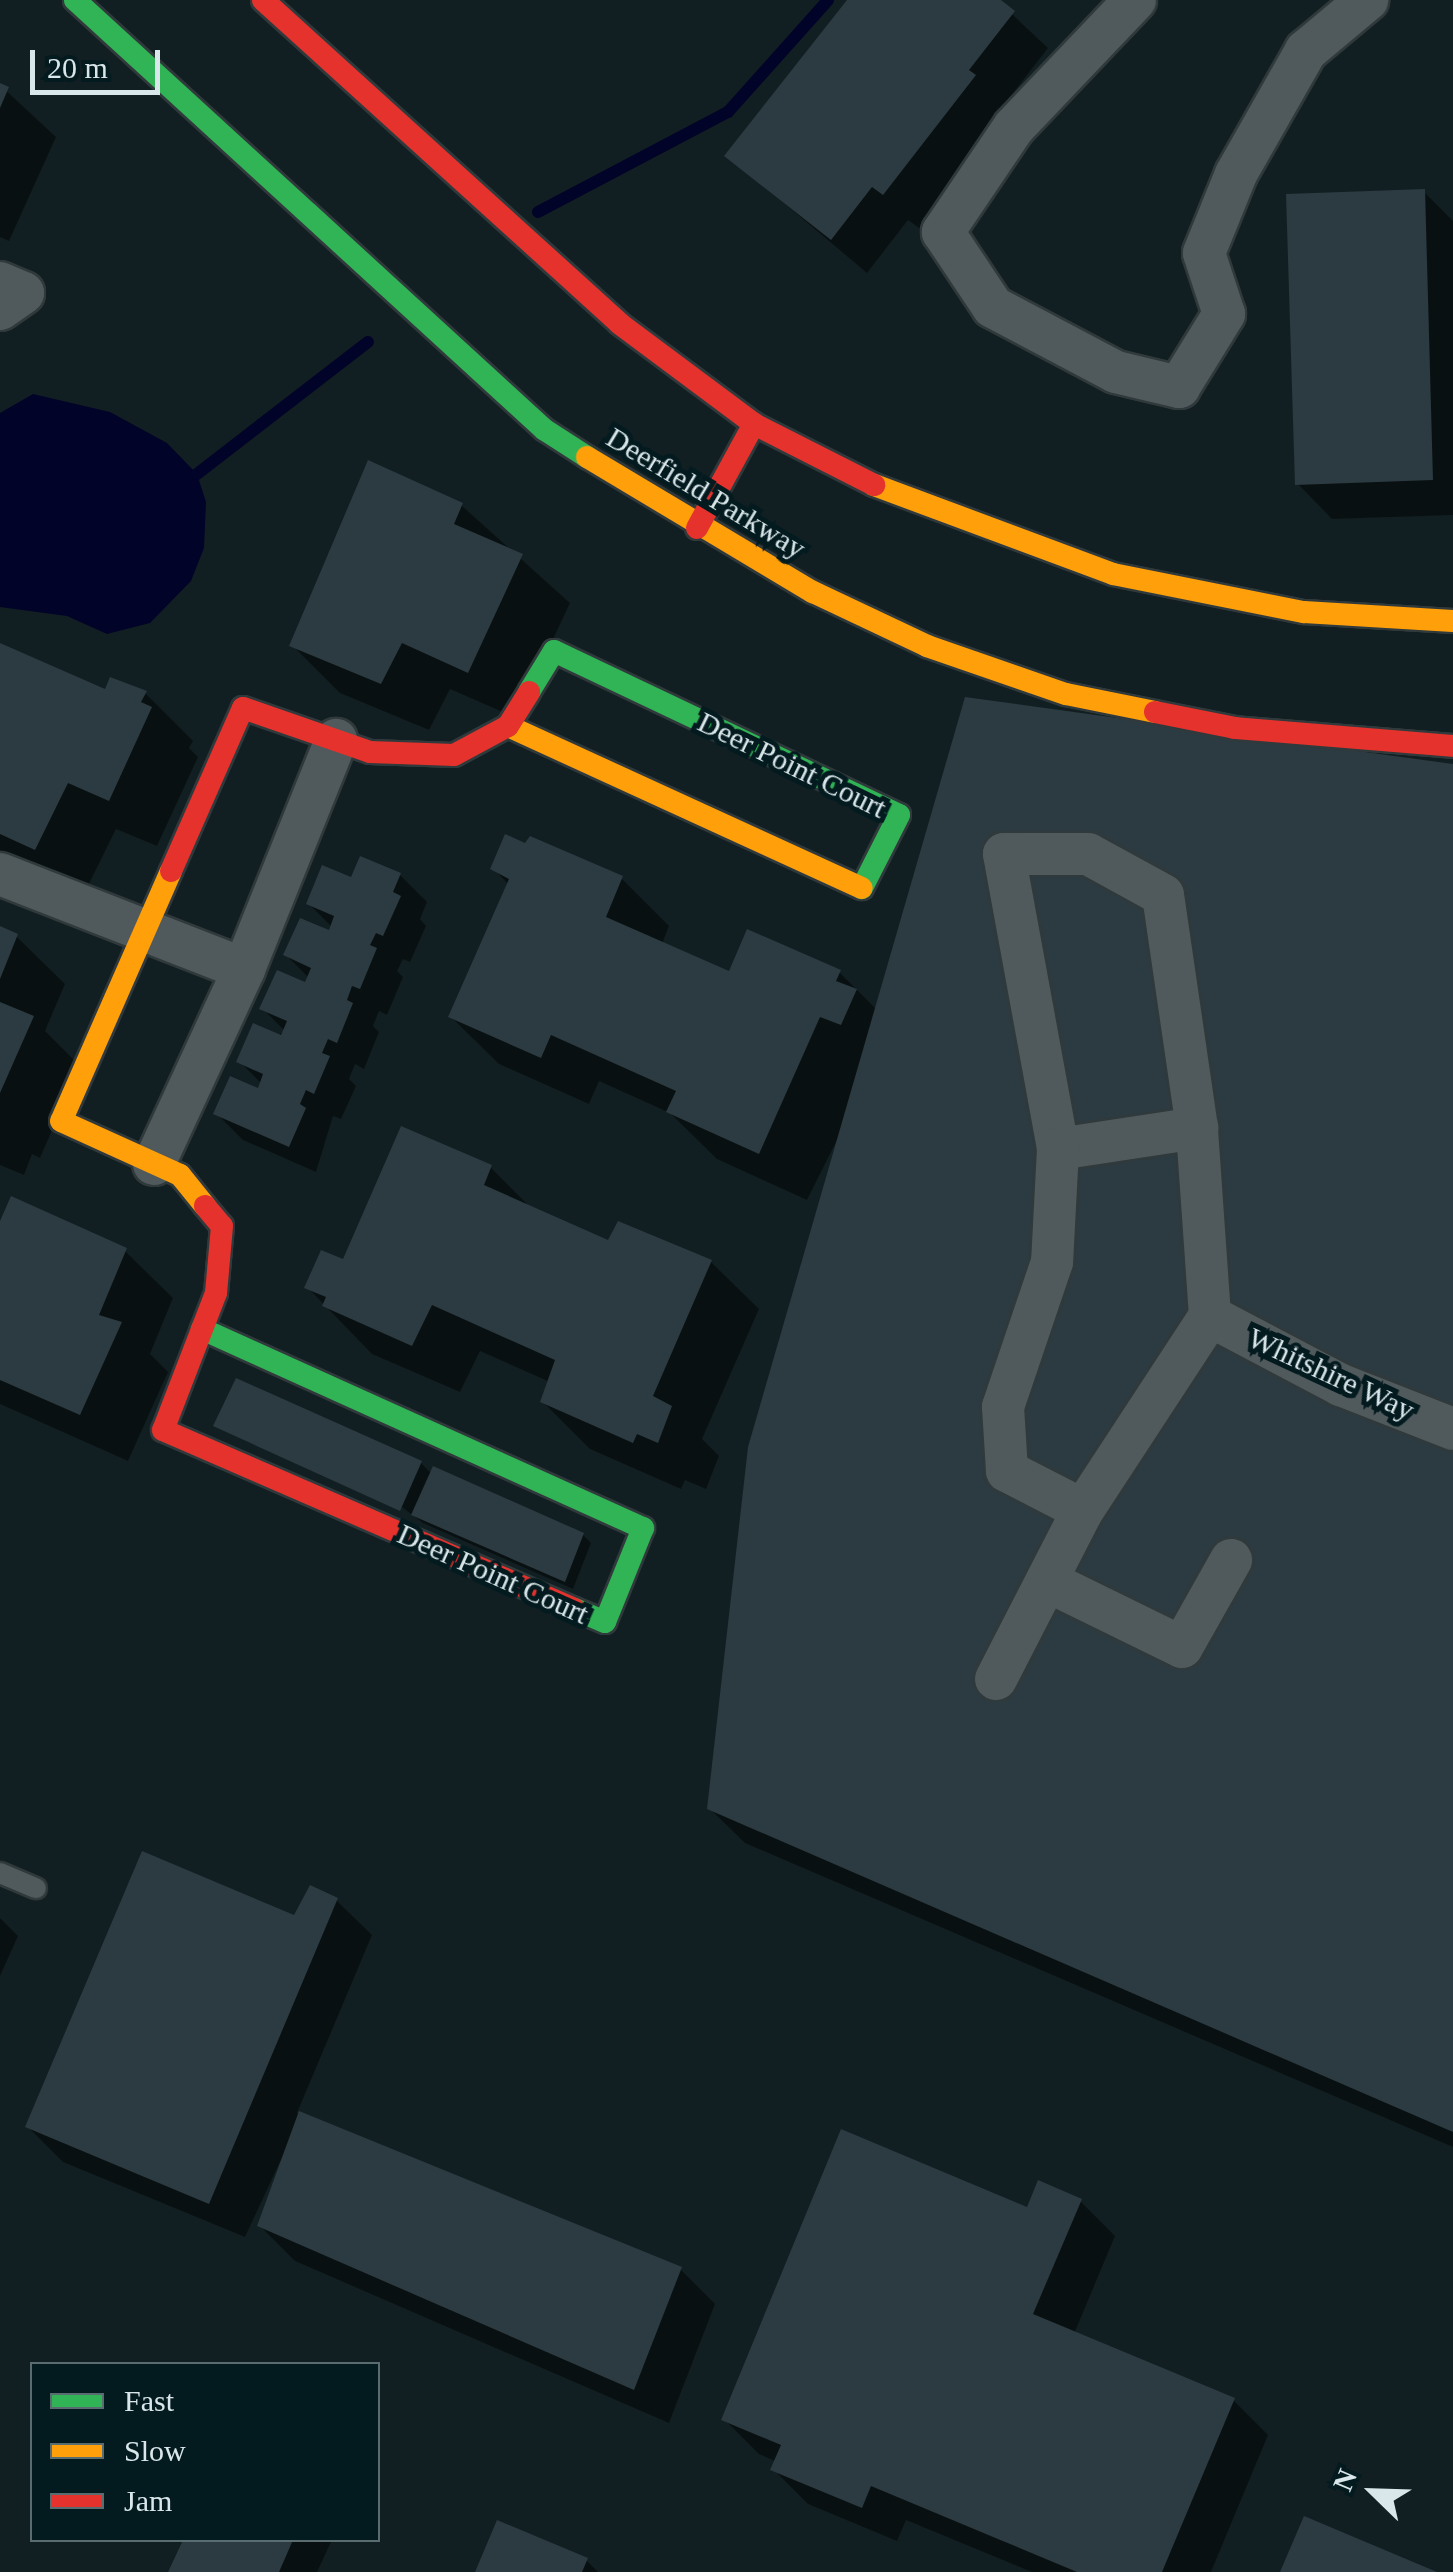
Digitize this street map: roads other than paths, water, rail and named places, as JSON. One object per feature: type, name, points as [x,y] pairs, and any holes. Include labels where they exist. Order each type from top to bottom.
[{"type":"street","name":"Deerfield Parkway","points":[[75,0],[545,430],[697,528],[927,646],[1066,694],[1235,728],[1453,746]]},
{"type":"street","points":[[263,0],[620,324],[754,424],[910,504],[1113,574],[1304,612],[1453,621]]},
{"type":"street","points":[[1134,0],[1014,127],[943,232],[993,307],[1116,372],[1179,387],[1224,314],[1204,254],[1236,174],[1306,51],[1367,0]]},
{"type":"street","points":[[0,284],[23,293],[0,310]]},
{"type":"street","points":[[697,528],[754,424]]},
{"type":"street","name":"Deer Point Court","points":[[202,1330],[643,1528],[605,1622],[163,1430],[216,1293],[222,1226],[180,1175],[61,1121],[243,708],[370,752],[454,756],[508,726],[554,651],[898,816],[865,889],[508,726]]},
{"type":"street","points":[[154,1164],[244,969],[336,740]]},
{"type":"street","points":[[996,1679],[1083,1510],[1210,1316],[1196,1128],[1163,895],[1088,854],[1004,854],[1058,1149],[1052,1262],[1003,1407],[1007,1471],[1083,1510]]},
{"type":"street","points":[[0,874],[244,969]]},
{"type":"street","points":[[1058,1149],[1196,1128]]},
{"type":"street","name":"Whitshire Way","points":[[1210,1316],[1342,1385],[1453,1429]]},
{"type":"street","points":[[1047,1581],[1182,1647],[1231,1560]]},
{"type":"lane","points":[[0,1873],[36,1888]]},
{"type":"water","points":[[33,394],[110,412],[167,443],[197,474],[206,502],[204,548],[191,581],[150,623],[107,634],[67,616],[0,607],[0,413]]},
{"type":"waterway","points":[[538,212],[728,112],[828,0]]},
{"type":"waterway","points":[[197,474],[368,342]]}]
